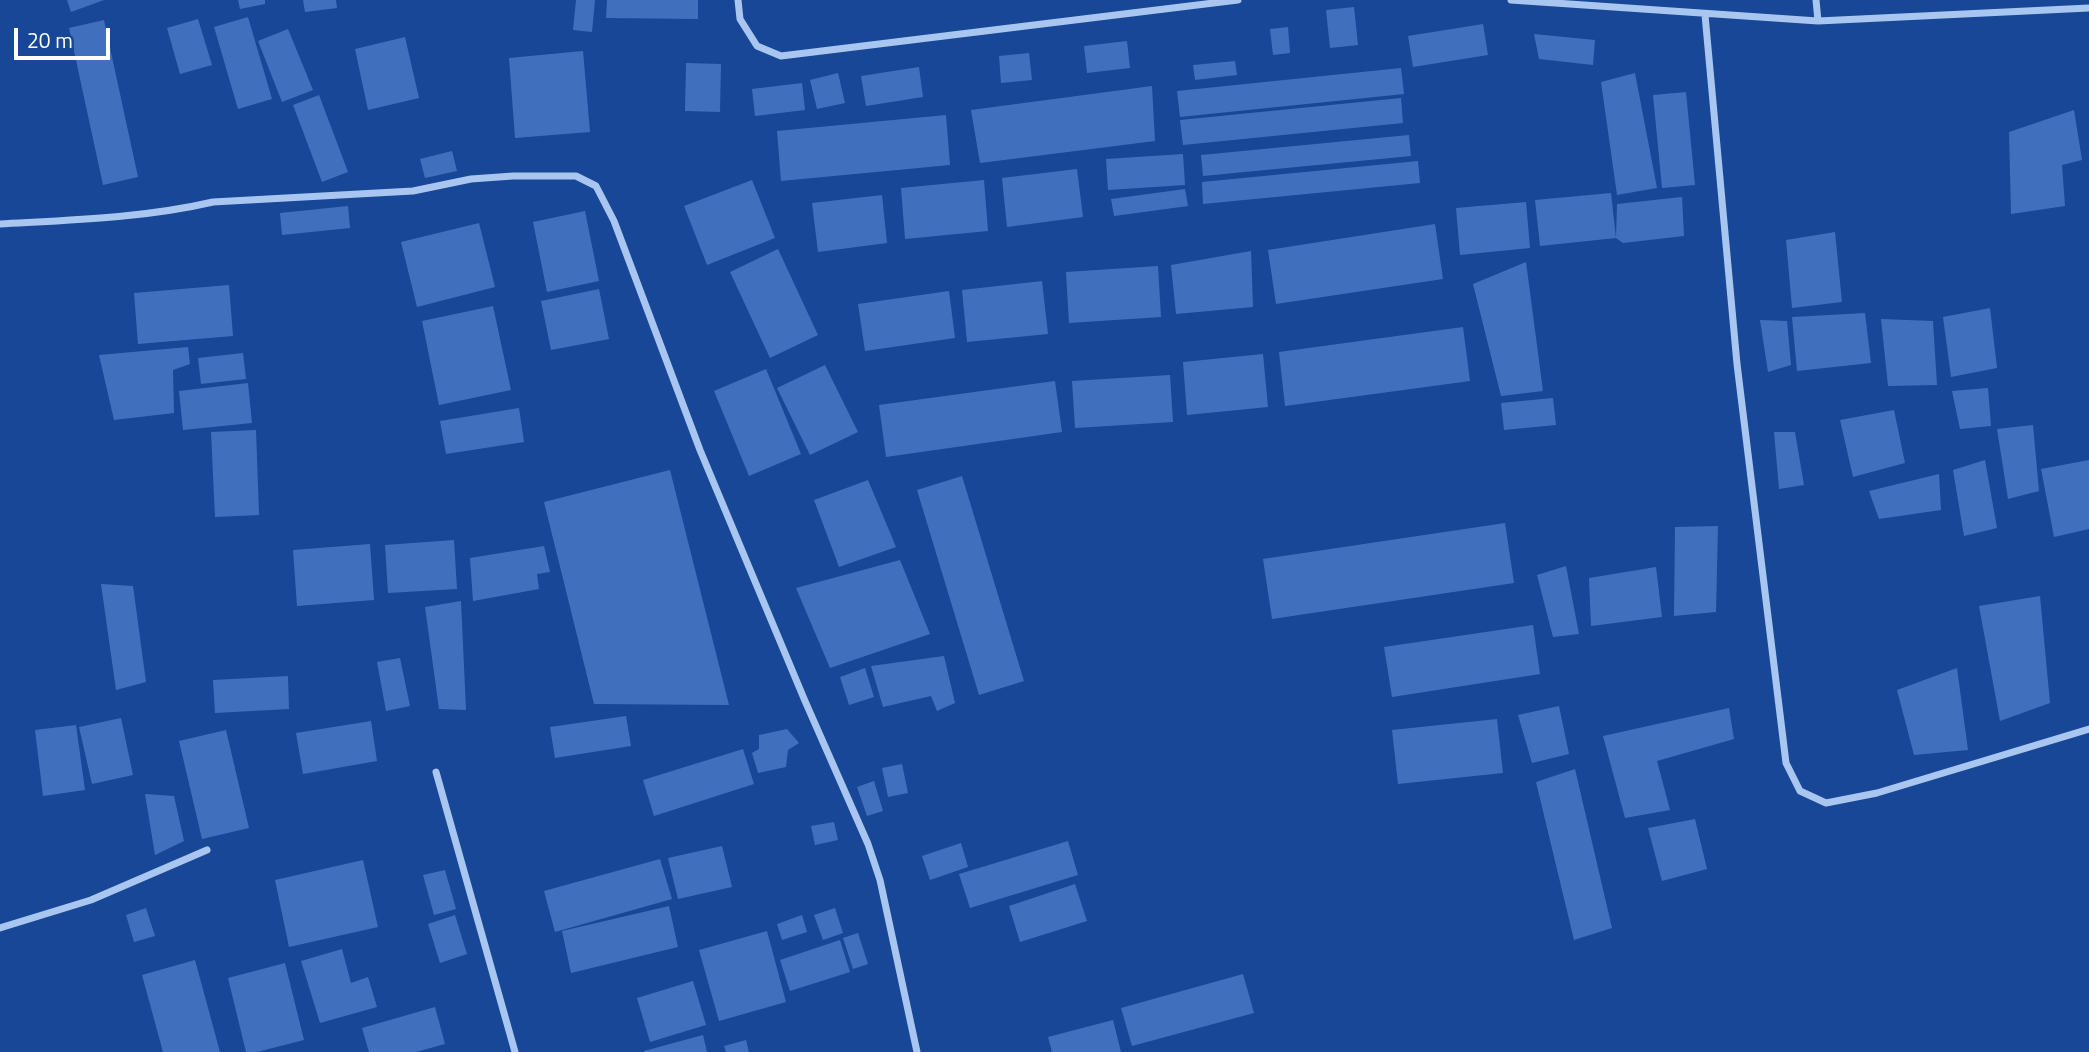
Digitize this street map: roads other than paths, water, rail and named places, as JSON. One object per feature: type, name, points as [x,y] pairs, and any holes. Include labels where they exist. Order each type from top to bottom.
[{"type":"street","points":[[738,0],[740,19],[757,46],[781,56],[1237,0]]},
{"type":"street","points":[[1511,0],[1818,21],[2089,8]]},
{"type":"street","points":[[1816,0],[1818,21]]},
{"type":"street","points":[[1704,15],[1737,363],[1770,639],[1786,763],[1800,791],[1826,803],[1877,793],[2089,729]]},
{"type":"street","points":[[0,224],[93,219],[184,209],[213,202],[413,191],[471,180],[513,176],[576,176],[596,186],[614,221],[705,462],[799,688],[868,844],[880,880],[917,1052]]},
{"type":"street","points":[[436,772],[515,1052]]},
{"type":"street","points":[[0,928],[91,900],[207,850]]}]
